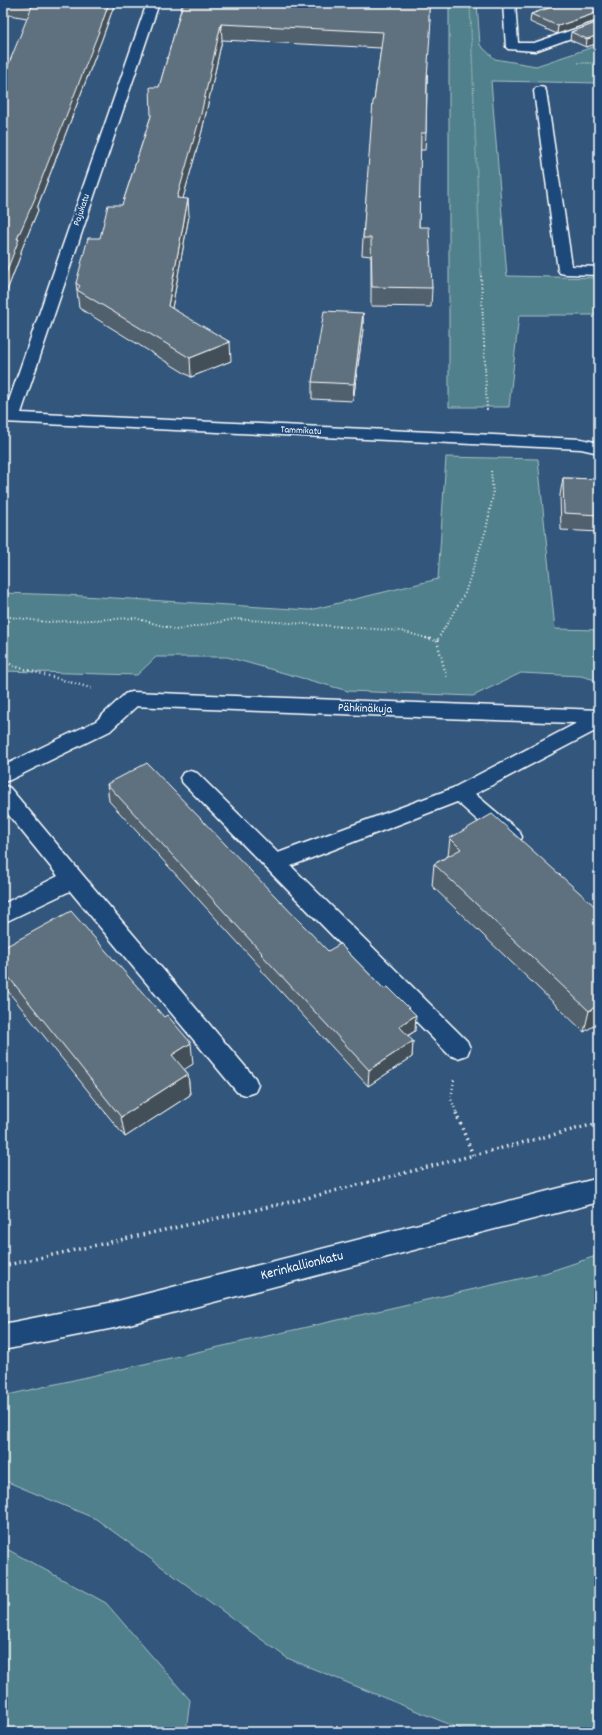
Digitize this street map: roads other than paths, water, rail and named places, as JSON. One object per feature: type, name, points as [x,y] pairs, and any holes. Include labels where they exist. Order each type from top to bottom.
[{"type":"street","name":"Pajukatu","points":[[7,417],[153,3]]},
{"type":"street","points":[[509,3],[512,47],[535,47],[599,24]]},
{"type":"street","points":[[540,91],[565,270],[599,271]]},
{"type":"street","name":"Tammikatu","points":[[7,417],[488,432],[581,444],[599,448]]},
{"type":"street","name":"Pähkinäkuja","points":[[3,775],[103,726],[132,699],[599,718]]},
{"type":"street","points":[[275,863],[460,793],[599,718]]},
{"type":"street","points":[[190,778],[458,1048]]},
{"type":"street","points":[[3,793],[72,879],[246,1085]]},
{"type":"street","points":[[460,793],[524,849]]},
{"type":"street","points":[[3,914],[72,879]]},
{"type":"street","name":"Kerinkallionkatu","points":[[3,1337],[114,1315],[599,1190]]}]
